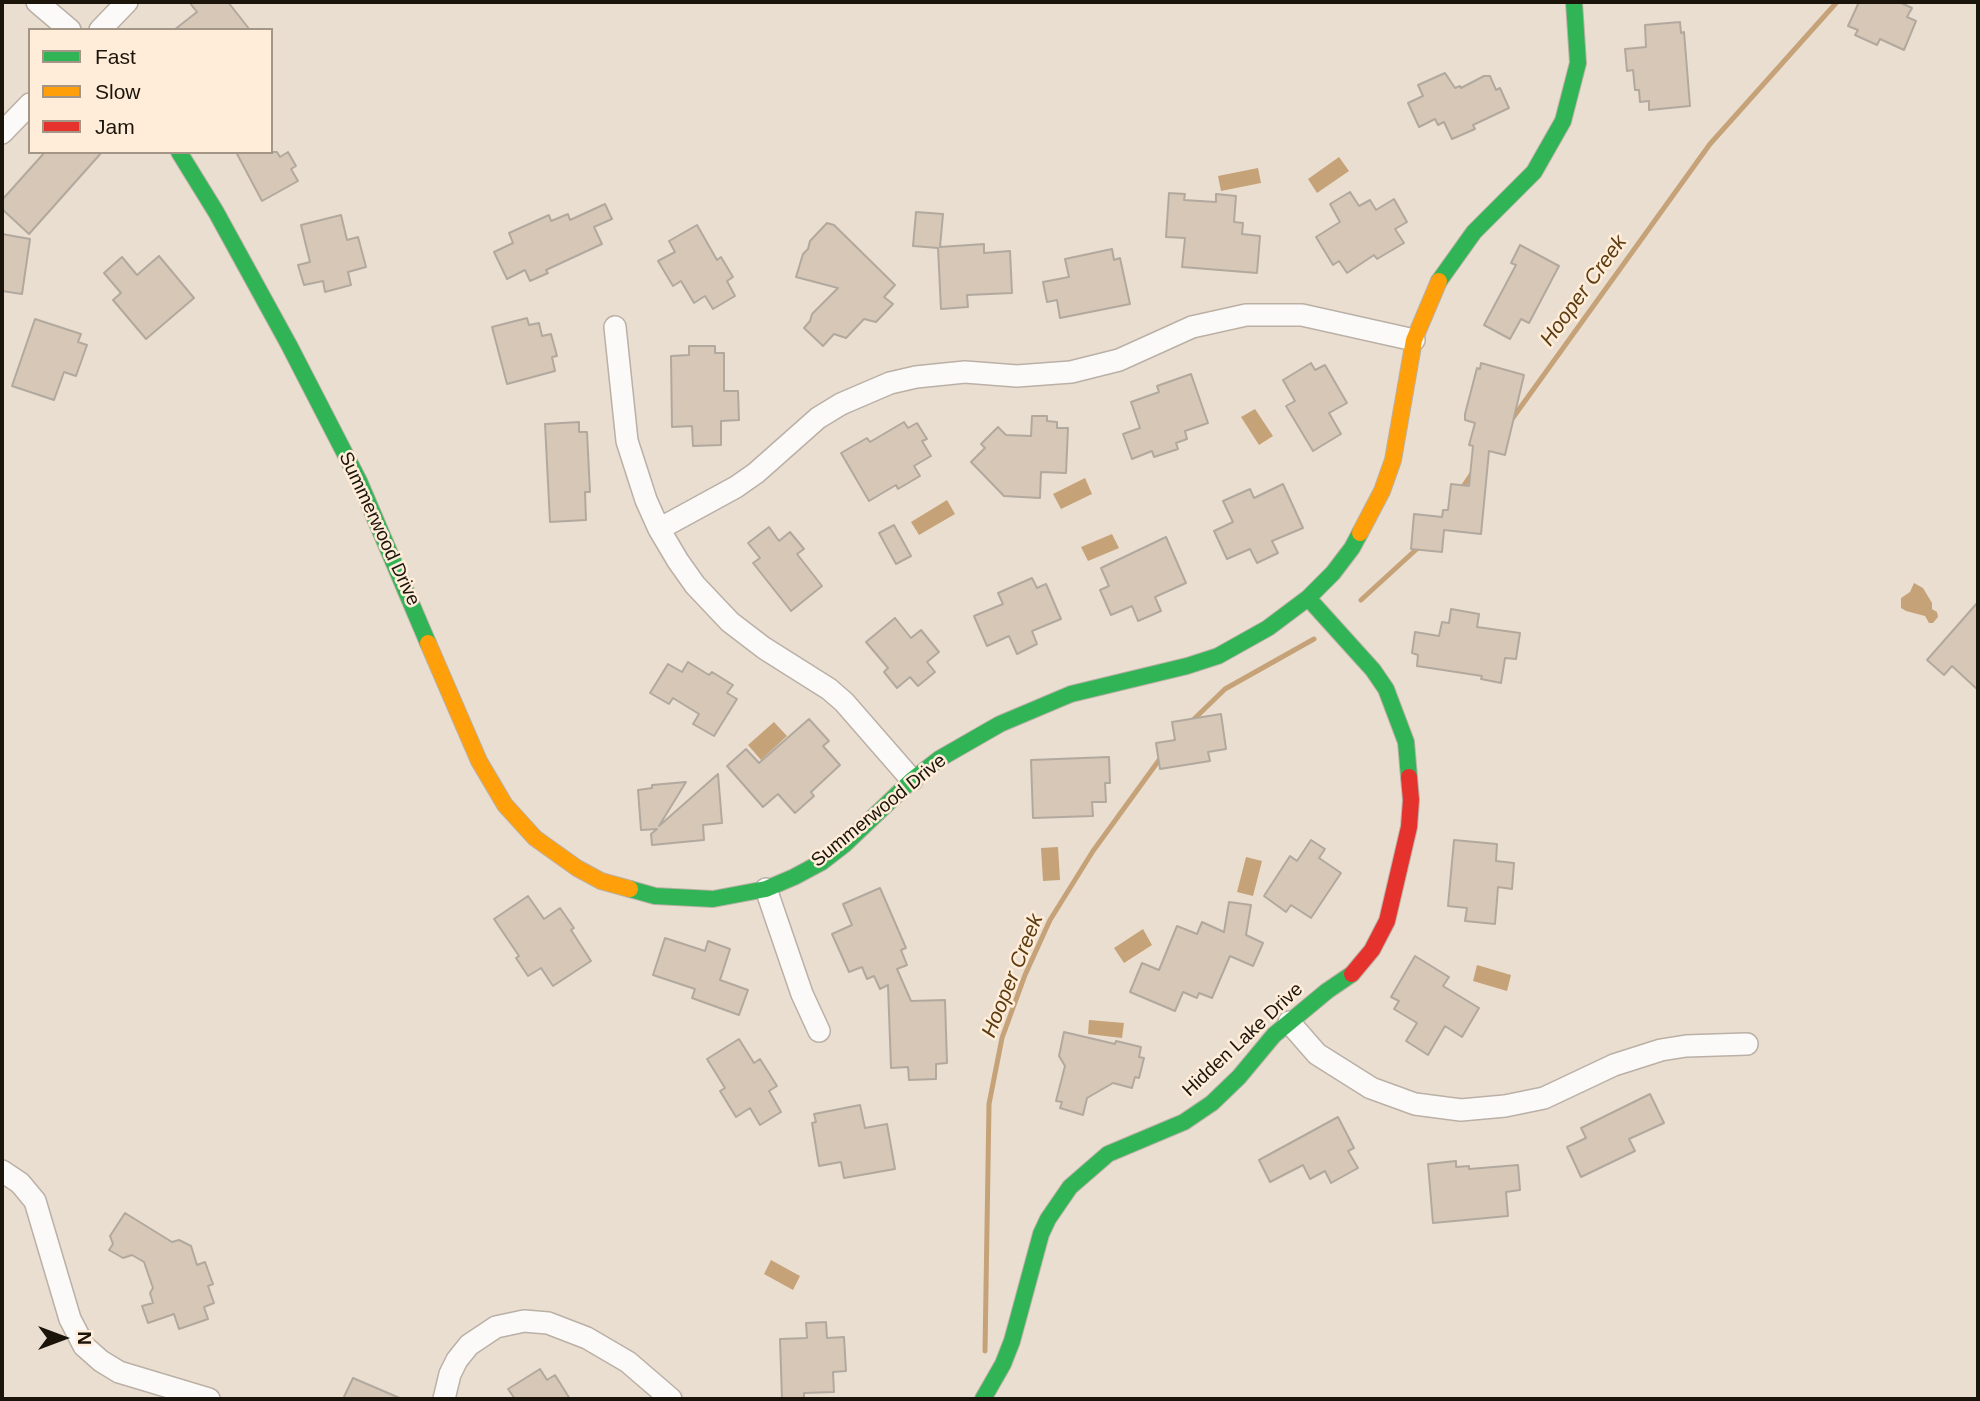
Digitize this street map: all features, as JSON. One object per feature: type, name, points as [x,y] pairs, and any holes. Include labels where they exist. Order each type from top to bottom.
[{"type":"street","points":[[37,2],[68,28]]},
{"type":"street","points":[[102,28],[127,2]]},
{"type":"street","name":"Summerwood Drive","points":[[180,154],[216,212],[359,481],[421,620],[479,761],[505,805],[535,838],[601,881],[655,896],[713,899],[766,889],[822,862],[844,845],[912,780],[969,741],[1034,708],[1071,694],[1218,656],[1269,628],[1308,598],[1333,573],[1352,548],[1382,491],[1393,460],[1414,340],[1439,282],[1474,232],[1534,172],[1563,121],[1578,63],[1574,2]]},
{"type":"street","points":[[2,134],[28,106]]},
{"type":"street","points":[[659,529],[736,487],[756,473],[797,434],[841,404],[890,383],[916,377],[965,372],[1017,376],[1071,372],[1119,360],[1192,327],[1246,315],[1302,315],[1414,340]]},
{"type":"street","points":[[615,327],[627,441],[646,500],[659,529],[695,585],[722,614],[747,635],[829,689],[844,702],[912,780]]},
{"type":"street","name":"Hidden Lake Drive","points":[[983,1399],[1003,1364],[1012,1341],[1041,1234],[1070,1187],[1108,1154],[1184,1122],[1212,1103],[1289,1022],[1350,976],[1372,950],[1387,921],[1409,827],[1411,800],[1406,743],[1386,689],[1357,650],[1308,598]]},
{"type":"street","points":[[766,889],[802,994],[819,1031]]},
{"type":"street","points":[[1289,1022],[1317,1054],[1371,1088],[1415,1104],[1461,1110],[1505,1106],[1545,1098],[1614,1065],[1661,1050],[1686,1046],[1747,1044]]},
{"type":"street","points":[[2,1171],[20,1183],[36,1201],[70,1320],[84,1346],[119,1372],[209,1399]]},
{"type":"street","points":[[444,1399],[450,1374],[469,1345],[496,1328],[524,1321],[548,1323],[587,1338],[628,1362],[671,1399]]},
{"type":"shaded area","points":[[1339,157],[1349,171],[1317,193],[1308,179]]},
{"type":"shaded area","points":[[1258,168],[1261,183],[1221,191],[1218,176]]},
{"type":"shaded area","points":[[1255,409],[1273,436],[1259,445],[1241,417]]},
{"type":"shaded area","points":[[1085,478],[1092,494],[1061,509],[1053,494]]},
{"type":"shaded area","points":[[947,500],[955,514],[919,535],[911,522]]},
{"type":"shaded area","points":[[1112,534],[1119,548],[1088,561],[1081,547]]},
{"type":"shaded area","points":[[1914,583],[1923,588],[1932,603],[1932,609],[1937,612],[1938,617],[1933,623],[1929,623],[1925,616],[1901,608],[1901,598],[1910,592]]},
{"type":"shaded area","points":[[774,722],[787,736],[761,760],[748,745]]},
{"type":"shaded area","points":[[1058,847],[1060,880],[1043,881],[1041,848]]},
{"type":"shaded area","points":[[1246,857],[1262,861],[1253,896],[1237,892]]},
{"type":"shaded area","points":[[1143,929],[1152,945],[1124,963],[1114,948]]},
{"type":"shaded area","points":[[1477,965],[1511,975],[1507,991],[1473,981]]},
{"type":"shaded area","points":[[1089,1020],[1124,1023],[1122,1038],[1088,1034]]},
{"type":"shaded area","points":[[771,1260],[800,1276],[793,1290],[764,1274]]},
{"type":"building","points":[[189,2],[228,2],[248,28],[177,28],[197,12]]},
{"type":"building","points":[[1859,2],[1899,2],[1912,8],[1907,17],[1916,21],[1904,50],[1880,39],[1877,45],[1855,35],[1858,30],[1848,26]]},
{"type":"building","points":[[1680,22],[1681,33],[1684,32],[1690,106],[1649,110],[1649,101],[1640,102],[1639,90],[1635,90],[1633,70],[1627,71],[1625,49],[1646,47],[1645,25]]},
{"type":"building","points":[[1445,73],[1455,88],[1490,76],[1496,90],[1500,88],[1509,108],[1473,125],[1475,129],[1452,139],[1444,122],[1438,125],[1435,119],[1419,127],[1408,103],[1423,96],[1418,85]]},
{"type":"building","points":[[277,152],[280,157],[288,152],[296,166],[291,169],[298,181],[262,201],[237,154]]},
{"type":"building","points":[[43,154],[100,154],[29,234],[2,209],[2,200]]},
{"type":"building","points":[[1350,192],[1359,206],[1370,200],[1376,210],[1394,199],[1407,222],[1395,229],[1404,243],[1377,259],[1374,255],[1347,273],[1339,261],[1333,265],[1316,237],[1340,222],[1330,204]]},
{"type":"building","points":[[1169,193],[1185,194],[1184,200],[1216,202],[1216,194],[1236,196],[1234,222],[1243,223],[1242,234],[1260,236],[1257,273],[1182,267],[1185,238],[1166,237]]},
{"type":"building","points":[[605,204],[612,219],[594,227],[602,244],[546,270],[548,273],[530,281],[525,270],[507,279],[494,252],[513,243],[509,233],[549,215],[551,221],[568,214],[570,220]]},
{"type":"building","points":[[916,212],[943,214],[940,247],[984,244],[984,253],[1010,251],[1012,293],[967,295],[968,307],[941,309],[938,248],[913,246]]},
{"type":"building","points":[[341,215],[347,240],[358,237],[366,267],[348,272],[351,285],[325,292],[323,281],[304,285],[298,265],[310,262],[301,225]]},
{"type":"building","points":[[827,223],[834,225],[895,285],[884,297],[893,304],[876,322],[864,319],[846,338],[834,334],[823,346],[804,328],[812,314],[838,288],[796,277],[810,241]]},
{"type":"building","points":[[697,225],[717,260],[721,257],[733,277],[727,281],[735,296],[713,309],[705,296],[694,303],[681,281],[673,286],[658,261],[675,252],[669,241]]},
{"type":"building","points":[[2,234],[30,239],[22,294],[2,291]]},
{"type":"building","points":[[1520,245],[1559,266],[1529,323],[1521,319],[1510,339],[1484,325],[1516,265],[1511,263]]},
{"type":"building","points":[[1112,249],[1114,260],[1120,258],[1130,304],[1060,318],[1057,300],[1047,302],[1043,282],[1069,277],[1065,259]]},
{"type":"building","points":[[159,256],[194,298],[146,339],[113,300],[121,293],[104,273],[122,257],[137,275]]},
{"type":"building","points":[[527,318],[529,325],[539,323],[542,336],[551,334],[557,356],[552,357],[555,371],[507,384],[492,327]]},
{"type":"building","points":[[35,319],[81,334],[78,342],[87,345],[76,376],[64,372],[54,400],[12,386]]},
{"type":"building","points":[[689,346],[715,346],[715,353],[724,353],[724,391],[738,391],[739,420],[721,421],[721,445],[693,446],[692,426],[672,427],[671,356],[689,355]]},
{"type":"building","points":[[1311,363],[1315,370],[1325,365],[1347,403],[1329,413],[1341,434],[1313,451],[1286,406],[1295,401],[1283,380]]},
{"type":"building","points":[[1481,363],[1524,375],[1505,455],[1489,451],[1481,534],[1444,530],[1442,552],[1411,549],[1414,514],[1442,517],[1443,510],[1448,510],[1451,484],[1469,486],[1473,446],[1469,445],[1475,423],[1465,420],[1465,414],[1477,368],[1480,369]]},
{"type":"building","points":[[1191,374],[1208,423],[1185,431],[1187,439],[1176,443],[1178,449],[1154,457],[1152,451],[1132,459],[1123,434],[1140,428],[1131,402],[1159,392],[1157,386]]},
{"type":"building","points":[[1032,416],[1047,416],[1047,421],[1057,422],[1057,428],[1068,428],[1066,473],[1041,472],[1040,498],[1004,496],[971,462],[985,448],[981,444],[998,427],[1006,435],[1031,436]]},
{"type":"building","points":[[579,422],[579,432],[587,432],[590,492],[585,492],[586,520],[550,522],[545,424]]},
{"type":"building","points":[[904,422],[908,428],[917,423],[927,439],[922,441],[931,456],[914,466],[920,476],[898,489],[896,485],[869,501],[841,453],[867,438],[870,442]]},
{"type":"building","points":[[1283,484],[1303,528],[1272,541],[1278,553],[1257,563],[1250,549],[1227,559],[1214,531],[1233,522],[1223,501],[1250,489],[1254,498]]},
{"type":"building","points":[[894,525],[911,556],[896,564],[879,533]]},
{"type":"building","points":[[769,527],[779,541],[790,532],[804,549],[797,554],[822,586],[791,611],[753,563],[760,558],[748,543]]},
{"type":"building","points":[[1166,537],[1186,583],[1155,597],[1161,611],[1138,621],[1132,606],[1111,615],[1100,590],[1109,586],[1101,568]]},
{"type":"building","points":[[1032,578],[1037,588],[1046,584],[1061,619],[1032,631],[1037,644],[1017,654],[1009,636],[987,646],[974,616],[1003,604],[998,593]]},
{"type":"building","points":[[1978,602],[1978,690],[1952,666],[1944,675],[1927,660]]},
{"type":"building","points":[[1451,609],[1479,614],[1477,627],[1520,633],[1516,659],[1505,658],[1501,683],[1481,679],[1482,676],[1417,666],[1418,655],[1412,653],[1415,632],[1439,636],[1442,622],[1449,623]]},
{"type":"building","points":[[895,618],[911,638],[921,630],[939,652],[927,662],[935,672],[918,686],[910,677],[897,688],[884,672],[888,668],[866,642]]},
{"type":"building","points":[[688,662],[733,685],[727,693],[737,699],[714,736],[693,724],[699,714],[673,698],[669,704],[650,693],[668,664],[682,672]]},
{"type":"building","points":[[1221,714],[1226,749],[1208,752],[1210,761],[1160,769],[1156,743],[1175,740],[1172,722]]},
{"type":"building","points":[[809,719],[829,741],[823,746],[840,765],[811,792],[814,796],[795,813],[778,794],[763,807],[727,766],[746,749],[759,763]]},
{"type":"building","points":[[1109,757],[1110,783],[1105,783],[1106,802],[1092,802],[1093,816],[1033,818],[1031,760]]},
{"type":"building","points":[[718,774],[722,823],[703,825],[704,840],[652,845],[651,834],[657,829],[641,830],[638,790],[652,788],[652,785],[686,782],[659,826]]},
{"type":"building","points":[[1311,840],[1325,849],[1319,858],[1341,873],[1311,918],[1291,905],[1286,912],[1264,896],[1290,856],[1297,861]]},
{"type":"building","points":[[1454,840],[1497,844],[1496,861],[1514,863],[1512,889],[1498,887],[1495,924],[1465,921],[1467,908],[1448,906]]},
{"type":"building","points":[[880,888],[906,948],[901,950],[907,965],[897,969],[911,1001],[945,1000],[947,1063],[936,1064],[936,1079],[909,1080],[908,1067],[891,1068],[888,985],[880,989],[874,976],[867,979],[862,967],[849,972],[832,934],[852,925],[843,904]]},
{"type":"building","points":[[528,896],[544,919],[560,908],[591,961],[553,986],[541,968],[528,976],[516,958],[519,956],[494,919]]},
{"type":"building","points":[[1229,902],[1251,905],[1246,935],[1263,943],[1253,966],[1230,956],[1212,998],[1199,993],[1197,998],[1183,992],[1175,1011],[1130,992],[1142,963],[1159,970],[1177,926],[1197,934],[1202,922],[1224,932]]},
{"type":"building","points":[[665,938],[705,951],[708,941],[730,949],[720,980],[748,990],[739,1015],[692,998],[695,989],[653,975]]},
{"type":"building","points":[[1415,956],[1449,977],[1443,986],[1479,1008],[1462,1037],[1445,1026],[1428,1055],[1406,1041],[1417,1023],[1394,1009],[1399,1001],[1391,997]]},
{"type":"building","points":[[1064,1032],[1141,1047],[1139,1057],[1144,1058],[1139,1078],[1135,1077],[1132,1088],[1113,1083],[1087,1098],[1083,1115],[1060,1108],[1062,1102],[1056,1101],[1065,1066],[1059,1056]]},
{"type":"building","points":[[739,1039],[754,1063],[760,1059],[777,1086],[769,1091],[781,1112],[760,1125],[750,1108],[736,1117],[720,1091],[725,1088],[707,1059]]},
{"type":"building","points":[[1650,1094],[1664,1123],[1629,1139],[1635,1151],[1581,1177],[1567,1147],[1586,1138],[1581,1128]]},
{"type":"building","points":[[860,1105],[865,1128],[887,1124],[895,1169],[844,1178],[841,1162],[819,1166],[812,1123],[816,1122],[814,1114]]},
{"type":"building","points":[[1338,1117],[1354,1148],[1348,1151],[1358,1168],[1331,1183],[1325,1171],[1310,1179],[1303,1165],[1270,1182],[1259,1160]]},
{"type":"building","points":[[1456,1161],[1456,1167],[1469,1166],[1469,1169],[1518,1165],[1520,1190],[1506,1192],[1508,1216],[1433,1223],[1428,1164]]},
{"type":"building","points":[[125,1213],[172,1242],[179,1240],[191,1246],[197,1265],[205,1262],[213,1284],[208,1286],[214,1303],[204,1307],[208,1319],[179,1329],[174,1314],[148,1323],[142,1306],[153,1303],[150,1293],[153,1288],[144,1262],[132,1255],[123,1258],[109,1250],[113,1244],[110,1236]]},
{"type":"building","points":[[826,1322],[827,1338],[844,1337],[846,1371],[833,1372],[834,1392],[804,1393],[804,1399],[782,1399],[780,1339],[807,1338],[806,1323]]},
{"type":"building","points":[[540,1369],[547,1380],[555,1375],[570,1399],[515,1399],[508,1389]]},
{"type":"building","points":[[353,1378],[402,1399],[343,1399]]},
{"type":"waterway","name":"Hooper Creek","points":[[1512,419],[1710,144],[1837,2]]},
{"type":"waterway","name":"Hooper Creek","points":[[1461,490],[1473,472]]},
{"type":"waterway","name":"Hooper Creek","points":[[1361,600],[1420,546]]},
{"type":"waterway","name":"Hooper Creek","points":[[1191,722],[1225,689],[1314,639]]},
{"type":"waterway","name":"Hooper Creek","points":[[985,1351],[989,1104],[1002,1038],[1025,975],[1050,920],[1093,851],[1162,756]]},
{"type":"traffic: fast","points":[[1439,281],[1474,232],[1534,172],[1563,121],[1578,63],[1574,2]]},
{"type":"traffic: fast","points":[[180,154],[216,212],[289,345],[359,481],[428,643]]},
{"type":"traffic: fast","points":[[630,889],[655,896],[713,899],[766,889],[794,877],[822,862],[844,845],[912,780],[939,759],[1000,724],[1071,694],[1218,656],[1268,628],[1308,598],[1333,573],[1360,533]]},
{"type":"traffic: fast","points":[[1308,598],[1373,670],[1386,689],[1406,742],[1409,777]]},
{"type":"traffic: fast","points":[[983,1399],[1003,1364],[1012,1341],[1041,1234],[1070,1187],[1108,1154],[1184,1122],[1212,1103],[1239,1077],[1274,1035],[1352,974]]},
{"type":"traffic: slow","points":[[1360,533],[1382,491],[1393,460],[1414,340],[1439,281]]},
{"type":"traffic: slow","points":[[428,643],[479,761],[505,805],[535,838],[577,868],[601,881],[630,889]]},
{"type":"traffic: jam","points":[[1352,974],[1372,950],[1387,921],[1409,827],[1409,777]]}]
